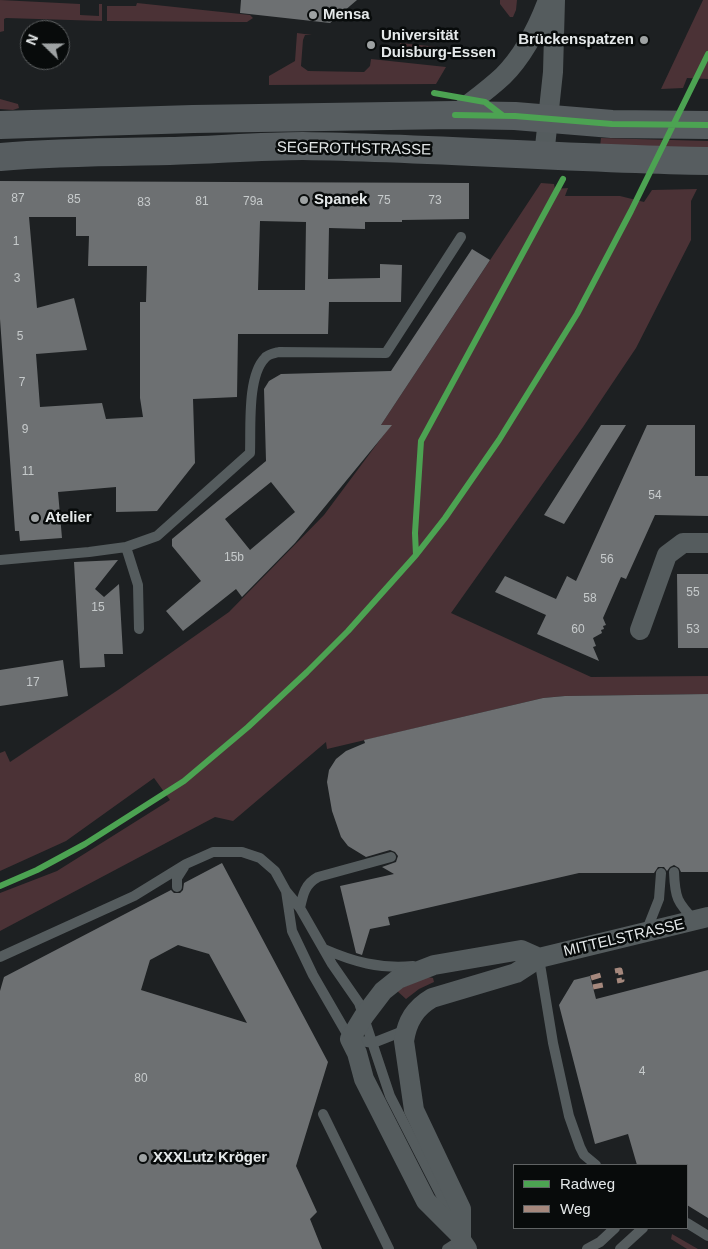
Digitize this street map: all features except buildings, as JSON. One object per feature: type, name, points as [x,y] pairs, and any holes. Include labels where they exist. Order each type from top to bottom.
[{"type":"main road","name":"SEGEROTHSTRASSE","points":[[2,126],[193,119],[455,115],[515,116],[612,124],[708,125]]},
{"type":"main road","name":"SEGEROTHSTRASSE","points":[[0,157],[42,153],[302,146],[622,160],[708,161]]},
{"type":"street","points":[[455,115],[503,75],[519,57],[532,37],[548,0]]},
{"type":"street","points":[[544,156],[553,72],[555,0]]},
{"type":"street","points":[[640,630],[667,555],[683,543],[708,543]]},
{"type":"street","name":"MITTELSTRASSE","points":[[539,958],[701,919]]},
{"type":"street","points":[[459,1243],[426,1201],[364,1079],[350,1039],[364,1016],[384,991],[398,978],[434,965],[521,950],[539,958]]},
{"type":"street","points":[[459,1243],[461,1209],[414,1110],[404,1041],[406,1030],[420,1005],[432,998],[516,972],[539,958]]},
{"type":"lane","points":[[0,560],[126,547],[158,536],[250,453],[253,381],[258,368],[266,356],[279,352],[386,353],[461,237]]},
{"type":"lane","points":[[126,547],[138,585],[139,629]]},
{"type":"lane","points":[[0,957],[134,896],[186,864],[213,852],[242,852],[260,858],[274,871],[286,891],[300,908],[332,964],[352,991],[364,1016],[390,1096],[459,1243]]},
{"type":"lane","points":[[300,908],[304,890],[309,882],[318,876],[391,857]]},
{"type":"lane","points":[[177,887],[177,878],[186,864]]},
{"type":"lane","points":[[674,872],[675,896],[682,908],[701,919]]},
{"type":"lane","points":[[646,933],[659,899],[661,873]]},
{"type":"lane","points":[[286,891],[292,931],[313,975],[350,1039],[373,1042],[406,1030]]},
{"type":"lane","points":[[324,949],[344,958],[370,966],[397,968],[434,965]]},
{"type":"lane","points":[[539,958],[553,1044],[569,1116],[584,1155],[595,1164]]},
{"type":"lane","points":[[322,1114],[389,1249]]},
{"type":"lane","points":[[688,1224],[708,1236]]},
{"type":"lane","points":[[587,1249],[600,1242],[614,1229]]},
{"type":"lane","points":[[620,1249],[641,1229]]},
{"type":"shaded area","points":[[0,0],[80,4],[80,15],[99,16],[99,4],[102,4],[102,21],[6,18],[4,19],[4,31],[0,32]]},
{"type":"shaded area","points":[[500,0],[517,0],[513,17],[510,17],[500,4]]},
{"type":"shaded area","points":[[703,0],[708,0],[708,79],[687,78],[683,88],[661,89]]},
{"type":"shaded area","points":[[137,3],[250,15],[253,18],[247,22],[107,21],[107,6],[136,6]]},
{"type":"shaded area","points":[[297,33],[312,35],[305,35],[303,40],[301,66],[308,71],[364,72],[370,66],[371,59],[446,67],[436,84],[269,85],[269,76],[295,61]]},
{"type":"shaded area","points":[[400,43],[448,48],[447,57],[399,52]]},
{"type":"shaded area","points":[[0,99],[18,104],[19,108],[13,110],[0,109]]},
{"type":"shaded area","points":[[601,138],[708,141],[708,148],[600,147]]},
{"type":"shaded area","points":[[541,183],[554,184],[555,189],[568,188],[565,196],[620,196],[644,202],[652,190],[697,189],[691,201],[691,240],[636,348],[583,427],[451,613],[591,677],[708,676],[708,694],[543,698],[327,749],[326,742],[233,821],[215,817],[0,931],[0,893],[57,871],[170,800],[154,778],[66,841],[0,871],[0,753],[5,751],[10,762],[118,690],[229,612],[324,515],[391,425],[381,425]]},
{"type":"shaded area","points":[[428,977],[433,978],[434,982],[419,989],[406,999],[396,990]]},
{"type":"shaded area","points":[[672,1234],[698,1249],[687,1249],[671,1239]]},
{"type":"marked path","points":[[615,971],[620,970],[622,980],[617,981]]},
{"type":"marked path","points":[[591,978],[601,975]]},
{"type":"marked path","points":[[593,987],[603,985]]},
{"type":"cycle path","points":[[0,886],[37,870],[85,844],[184,781],[248,727],[307,672],[348,631],[416,555],[445,518],[499,440],[577,314],[631,211],[708,54]]},
{"type":"cycle path","points":[[434,93],[485,102],[502,115]]},
{"type":"cycle path","points":[[455,115],[515,116],[612,124],[708,125]]},
{"type":"cycle path","points":[[416,555],[415,533],[421,441],[563,179]]},
{"type":"place","name":"Mensa","points":[[313,15]]},
{"type":"place","name":"Brückenspatzen","points":[[644,40]]},
{"type":"place","name":"Universität Duisburg-Essen","points":[[371,45]]},
{"type":"place","name":"Spanek","points":[[304,200]]},
{"type":"place","name":"Atelier","points":[[35,518]]},
{"type":"place","name":"XXXLutz Kröger","points":[[143,1158]]}]
